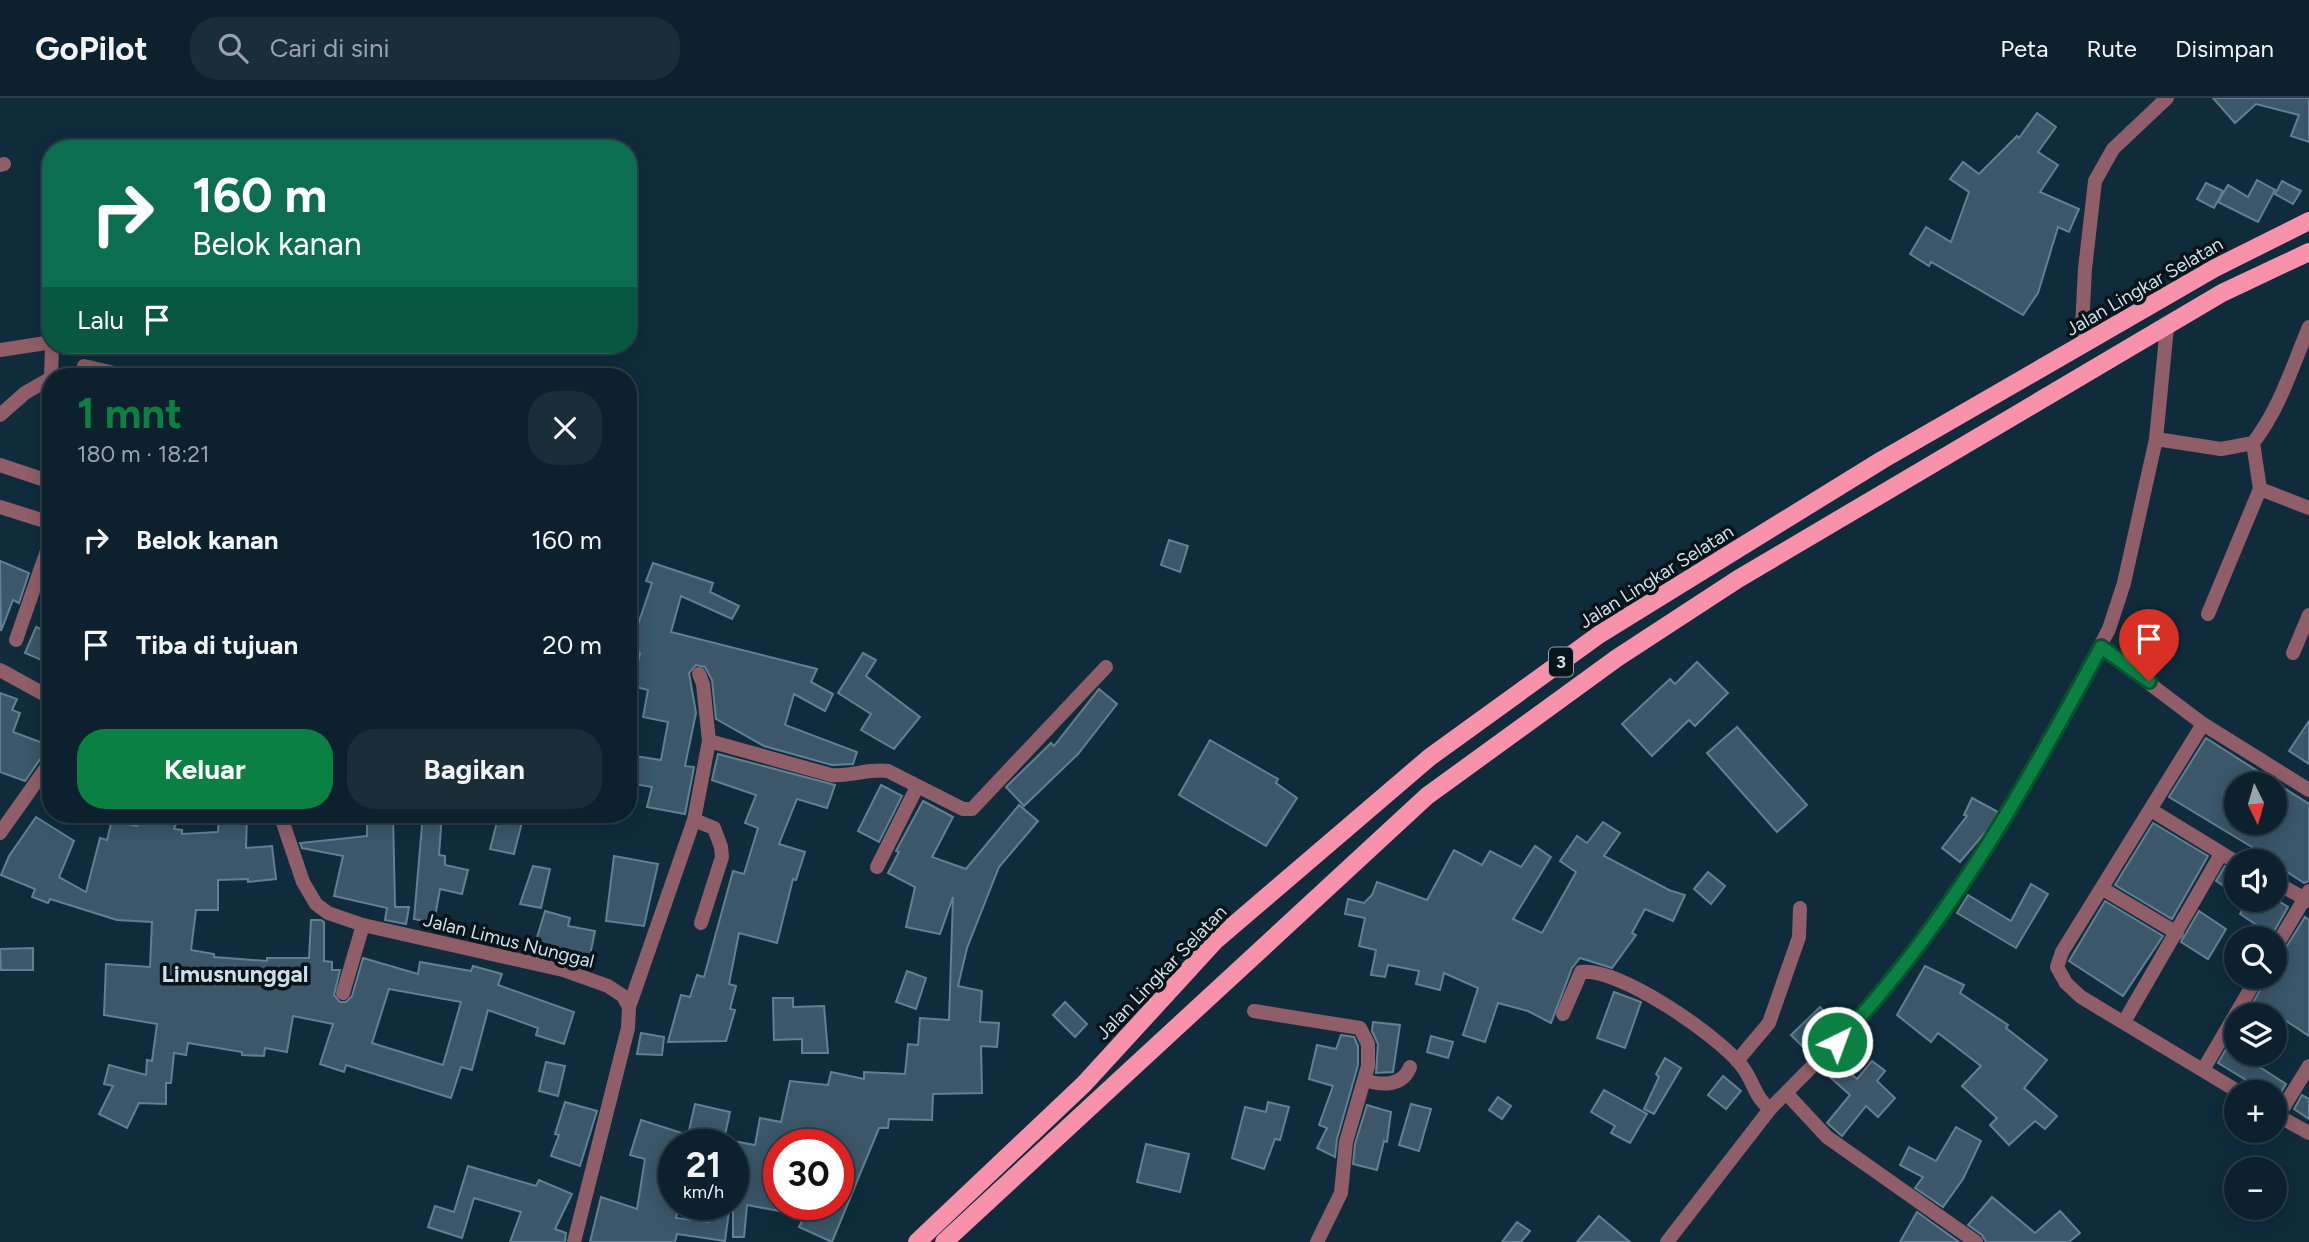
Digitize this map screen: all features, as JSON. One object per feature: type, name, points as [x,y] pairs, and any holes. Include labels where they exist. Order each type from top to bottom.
[{"type":"main road","name":"Jalan Lingkar Selatan","points":[[917,1242],[1084,1084],[1215,940],[1430,757],[1600,634],[1882,460],[2215,268],[2309,221]]},
{"type":"main road","name":"3","points":[[944,1242],[1427,796],[1616,658],[1738,579],[2222,293],[2309,252]]},
{"type":"main road","points":[[1600,634],[1616,658]]},
{"type":"street","points":[[2081,345],[2085,269],[2095,181],[2113,149],[2167,98]]},
{"type":"street","points":[[1667,1242],[1770,1109],[1869,1006],[1916,947],[1997,833],[2101,647],[2124,583],[2156,439],[2167,327]]},
{"type":"street","points":[[2207,614],[2260,489],[2253,443],[2269,420],[2292,375],[2309,327]]},
{"type":"street","points":[[0,350],[42,344]]},
{"type":"street","points":[[84,366],[93,368]]},
{"type":"street","points":[[0,415],[25,393],[42,383]]},
{"type":"street","points":[[2156,439],[2221,449],[2253,443]]},
{"type":"street","points":[[0,465],[42,479]]},
{"type":"street","points":[[2260,489],[2309,508]]},
{"type":"street","points":[[0,507],[42,520]]},
{"type":"street","points":[[16,640],[42,565]]},
{"type":"street","points":[[2293,653],[2309,615]]},
{"type":"street","points":[[2101,647],[2203,724],[2309,790]]},
{"type":"street","points":[[709,741],[831,775],[846,776],[878,769],[888,771],[963,809],[972,809],[1107,667]]},
{"type":"street","points":[[0,670],[42,693]]},
{"type":"street","points":[[574,1242],[625,1041],[629,1007],[694,820],[709,741],[704,684],[699,674]]},
{"type":"street","points":[[2203,724],[2062,953],[2057,967],[2066,983],[2081,997],[2224,1083]]},
{"type":"street","points":[[0,833],[42,774]]},
{"type":"street","points":[[877,867],[917,787]]},
{"type":"street","points":[[2151,810],[2224,856]]},
{"type":"street","points":[[694,820],[714,828],[722,857],[701,923]]},
{"type":"street","name":"Jalan Limus Nunggal","points":[[283,823],[303,882],[316,904],[328,913],[363,925],[562,970],[608,986],[623,996],[629,1007]]},
{"type":"street","points":[[2124,1022],[2221,854]]},
{"type":"street","points":[[2287,888],[2307,897],[2287,929]]},
{"type":"street","points":[[2103,890],[2177,933]]},
{"type":"street","points":[[1737,1060],[1769,1023],[1799,937],[1800,908]]},
{"type":"street","points":[[343,993],[363,925]]},
{"type":"street","points":[[1563,1014],[1576,977],[1581,972],[1588,971],[1627,985],[1687,1017],[1737,1060],[1760,1101],[1770,1109]]},
{"type":"street","points":[[2203,1070],[2250,989]]},
{"type":"street","points":[[1254,1011],[1360,1028],[1368,1044],[1365,1080],[1346,1142],[1341,1193],[1317,1242]]},
{"type":"street","points":[[2287,1100],[2309,1066]]},
{"type":"street","points":[[1365,1080],[1373,1083],[1395,1082],[1406,1076],[1410,1067]]},
{"type":"street","points":[[1787,1094],[1827,1137],[1976,1242]]},
{"type":"street","points":[[2287,1121],[2309,1133]]},
{"type":"building","points":[[2213,98],[2309,98],[2309,142],[2291,136],[2299,115],[2256,104],[2235,123]]},
{"type":"building","points":[[2037,113],[2056,127],[2038,152],[2058,165],[2040,192],[2079,209],[2069,232],[2058,227],[2038,293],[2023,315],[1931,262],[1929,266],[1910,254],[1926,227],[1951,242],[1969,192],[1950,179],[1963,162],[1979,174],[2017,136],[2019,138]]},
{"type":"building","points":[[2257,180],[2275,190],[2258,222],[2218,202],[2228,185],[2248,197]]},
{"type":"building","points":[[2282,181],[2301,191],[2293,204],[2275,194]]},
{"type":"building","points":[[2206,183],[2223,191],[2214,208],[2197,199]]},
{"type":"building","points":[[1169,540],[1188,546],[1180,572],[1161,565]]},
{"type":"building","points":[[0,561],[29,573],[19,603],[13,600],[1,631]]},
{"type":"building","points":[[653,563],[713,583],[710,592],[739,606],[732,619],[681,596],[671,632],[817,669],[811,682],[833,694],[825,711],[794,694],[785,725],[857,752],[853,764],[832,765],[764,746],[716,719],[712,680],[705,667],[696,665],[689,673],[696,713],[685,766],[694,767],[685,814],[647,807],[652,787],[637,784],[637,756],[661,760],[668,722],[643,717],[648,690],[637,687],[640,653],[637,652],[637,627],[652,583],[646,581]]},
{"type":"building","points":[[36,627],[42,629],[42,660],[25,653]]},
{"type":"building","points":[[863,653],[876,660],[866,676],[920,717],[894,749],[861,730],[871,714],[838,693]]},
{"type":"building","points":[[1697,662],[1728,693],[1695,726],[1689,720],[1652,756],[1622,724],[1670,679],[1675,684]]},
{"type":"building","points":[[1099,689],[1117,704],[1078,754],[1024,806],[1006,787],[1051,743],[1054,746]]},
{"type":"building","points":[[0,693],[17,699],[12,710],[20,713],[13,732],[42,743],[42,756],[25,781],[0,772]]},
{"type":"building","points":[[2309,721],[2309,764],[2289,751]]},
{"type":"building","points":[[1737,727],[1807,805],[1777,832],[1707,753]]},
{"type":"building","points":[[2206,738],[2259,772],[2224,772],[2224,830],[2169,797]]},
{"type":"building","points":[[1210,740],[1278,779],[1276,783],[1297,798],[1266,846],[1179,795]]},
{"type":"building","points":[[718,754],[835,785],[827,808],[797,799],[779,844],[805,852],[796,880],[793,879],[777,943],[739,933],[729,984],[736,986],[730,1009],[735,1010],[726,1041],[668,1042],[681,995],[690,997],[697,975],[704,977],[733,871],[744,874],[758,828],[745,823],[756,795],[712,780]]},
{"type":"building","points":[[881,785],[902,796],[879,842],[858,831]]},
{"type":"building","points":[[2287,790],[2309,804],[2309,881],[2304,883],[2287,872],[2287,849],[2255,849],[2232,835],[2287,835]]},
{"type":"building","points":[[1972,798],[1998,812],[1989,828],[1960,862],[1942,848],[1967,816],[1964,815]]},
{"type":"building","points":[[923,801],[953,817],[932,857],[966,869],[1019,805],[1038,821],[999,867],[967,948],[958,986],[982,991],[980,1022],[999,1023],[997,1047],[981,1046],[982,1093],[933,1094],[932,1120],[889,1119],[888,1128],[879,1128],[854,1189],[854,1129],[763,1129],[763,1208],[749,1205],[749,1144],[755,1145],[760,1118],[781,1122],[790,1081],[828,1085],[831,1072],[864,1079],[864,1072],[905,1074],[908,1044],[918,1045],[920,1018],[949,1020],[953,897],[940,934],[906,927],[915,887],[888,873],[899,852],[896,851]]},
{"type":"building","points":[[36,817],[74,841],[59,877],[86,892],[100,838],[107,840],[111,823],[137,826],[138,823],[176,823],[174,829],[182,830],[182,834],[218,832],[218,823],[247,823],[246,848],[272,846],[276,879],[248,882],[248,879],[218,880],[218,910],[196,910],[191,950],[214,954],[214,957],[267,961],[267,958],[309,958],[311,920],[321,920],[324,922],[324,961],[332,962],[332,970],[340,970],[334,995],[340,1002],[346,1002],[352,996],[363,958],[418,974],[420,962],[471,971],[473,966],[502,974],[498,985],[574,1012],[564,1044],[536,1035],[538,1028],[488,1010],[472,1070],[461,1067],[451,1098],[346,1065],[344,1072],[320,1064],[333,1024],[293,1016],[287,1052],[265,1048],[264,1056],[242,1055],[242,1052],[188,1043],[186,1055],[174,1053],[171,1083],[166,1083],[166,1104],[139,1103],[127,1128],[99,1114],[113,1086],[104,1084],[109,1065],[146,1075],[147,1060],[152,1061],[157,1024],[104,1015],[106,964],[150,967],[152,922],[117,920],[50,899],[48,903],[32,897],[35,889],[1,875],[9,856]],"holes":[[[389,989],[461,1002],[443,1065],[372,1043]]]},
{"type":"building","points":[[1603,822],[1620,833],[1604,856],[1669,890],[1685,895],[1673,921],[1645,909],[1632,933],[1636,935],[1612,968],[1580,958],[1572,968],[1551,1023],[1528,1011],[1498,1003],[1485,1042],[1463,1035],[1478,988],[1444,973],[1440,990],[1416,984],[1419,971],[1388,965],[1385,977],[1371,975],[1376,950],[1359,946],[1365,918],[1345,914],[1348,899],[1364,903],[1372,895],[1377,882],[1427,900],[1454,850],[1482,865],[1490,851],[1521,867],[1535,846],[1551,857],[1513,919],[1542,933],[1576,872],[1560,861],[1577,836],[1587,843]]},
{"type":"building","points":[[367,823],[393,823],[395,907],[409,907],[406,924],[385,920],[387,908],[334,896],[343,856],[302,848],[300,843],[367,836]]},
{"type":"building","points":[[422,823],[441,823],[439,855],[445,856],[445,865],[468,870],[462,894],[440,889],[434,923],[414,919]]},
{"type":"building","points":[[497,823],[522,823],[514,854],[490,849]]},
{"type":"building","points":[[2153,823],[2208,856],[2172,919],[2115,885]]},
{"type":"building","points":[[614,856],[658,864],[644,926],[606,921]]},
{"type":"building","points":[[533,866],[550,869],[541,908],[520,904]]},
{"type":"building","points":[[2224,868],[2224,886],[2216,881]]},
{"type":"building","points":[[1708,872],[1725,886],[1711,904],[1694,889]]},
{"type":"building","points":[[2031,884],[2048,894],[2016,948],[1957,913],[1968,895],[2011,921]]},
{"type":"building","points":[[2105,901],[2163,936],[2123,996],[2069,961]]},
{"type":"building","points":[[545,911],[570,918],[568,926],[595,931],[589,960],[535,944]]},
{"type":"building","points":[[2199,911],[2224,928],[2224,932],[2208,959],[2181,942]]},
{"type":"building","points":[[2285,912],[2277,926],[2258,926],[2240,914]]},
{"type":"building","points":[[2305,917],[2309,920],[2309,1036],[2287,1022],[2287,1003],[2253,1003],[2261,989],[2287,989],[2287,946]]},
{"type":"building","points":[[33,948],[33,970],[1,970],[0,949]]},
{"type":"building","points":[[1925,966],[1964,985],[1960,993],[2008,1025],[2006,1028],[2047,1060],[2024,1088],[2057,1116],[2045,1129],[2035,1121],[2009,1145],[1990,1125],[1997,1118],[1962,1086],[1981,1066],[1938,1033],[1931,1042],[1897,1015]]},
{"type":"building","points":[[907,971],[926,978],[916,1009],[896,1002]]},
{"type":"building","points":[[1614,992],[1641,1002],[1625,1048],[1597,1038]]},
{"type":"building","points":[[773,998],[793,998],[793,1007],[824,1006],[828,1053],[802,1053],[802,1039],[774,1040]]},
{"type":"building","points":[[1065,1002],[1087,1024],[1075,1037],[1053,1015]]},
{"type":"building","points":[[1820,1007],[1837,1025],[1809,1053],[1791,1035]]},
{"type":"building","points":[[1373,1022],[1400,1025],[1393,1072],[1376,1073],[1378,1044],[1372,1031]]},
{"type":"building","points":[[641,1033],[664,1037],[662,1055],[637,1054]]},
{"type":"building","points":[[1341,1035],[1354,1037],[1358,1046],[1358,1065],[1337,1139],[1335,1157],[1317,1148],[1327,1128],[1319,1125],[1333,1086],[1309,1079],[1317,1045],[1336,1049]]},
{"type":"building","points":[[1431,1036],[1453,1042],[1448,1058],[1427,1052]]},
{"type":"building","points":[[2224,1053],[2224,1066],[2258,1066],[2280,1080],[2246,1080],[2218,1063]]},
{"type":"building","points":[[1665,1058],[1681,1068],[1654,1114],[1644,1109],[1659,1077],[1656,1074]]},
{"type":"building","points":[[1833,1059],[1857,1079],[1872,1061],[1885,1071],[1877,1081],[1895,1098],[1878,1117],[1866,1106],[1842,1136],[1827,1123],[1850,1095],[1822,1070]]},
{"type":"building","points":[[546,1062],[565,1066],[558,1096],[539,1091]]},
{"type":"building","points":[[1723,1076],[1741,1091],[1726,1109],[1708,1095]]},
{"type":"building","points":[[1604,1090],[1647,1114],[1630,1143],[1611,1133],[1615,1126],[1591,1112]]},
{"type":"building","points":[[2302,1095],[2309,1099],[2309,1119],[2294,1109]]},
{"type":"building","points":[[1498,1097],[1511,1106],[1502,1119],[1489,1110]]},
{"type":"building","points":[[565,1102],[597,1111],[580,1166],[551,1156],[559,1135],[555,1134]]},
{"type":"building","points":[[1268,1102],[1289,1107],[1280,1140],[1275,1139],[1264,1169],[1232,1158],[1245,1107],[1266,1112]]},
{"type":"building","points":[[695,1104],[730,1112],[726,1129],[689,1129]]},
{"type":"building","points":[[1411,1104],[1431,1109],[1419,1151],[1399,1145]]},
{"type":"building","points":[[1367,1105],[1391,1112],[1387,1142],[1384,1141],[1377,1170],[1353,1164],[1355,1144]]},
{"type":"building","points":[[641,1120],[669,1129],[658,1129],[658,1220],[728,1220],[725,1241],[677,1234],[675,1242],[590,1242],[601,1197],[637,1209],[645,1159],[630,1155]]},
{"type":"building","points":[[1956,1127],[1981,1141],[1963,1179],[1943,1207],[1915,1188],[1923,1177],[1900,1165],[1909,1147],[1936,1161]]},
{"type":"building","points":[[1146,1144],[1189,1154],[1180,1192],[1137,1182]]},
{"type":"building","points":[[468,1166],[536,1186],[539,1180],[572,1194],[555,1229],[566,1233],[565,1242],[510,1242],[521,1212],[474,1198],[462,1238],[428,1227],[435,1206],[454,1212]]},
{"type":"building","points":[[1992,1197],[2035,1233],[2060,1211],[2080,1233],[2069,1242],[1986,1242],[1982,1235],[1968,1225]]},
{"type":"building","points":[[1917,1212],[1959,1242],[1900,1242]]},
{"type":"building","points":[[1599,1216],[1630,1242],[1577,1242]]},
{"type":"building","points":[[733,1220],[746,1220],[744,1237],[733,1237]]},
{"type":"building","points":[[802,1220],[841,1220],[832,1242],[799,1227]]},
{"type":"building","points":[[1517,1222],[1530,1231],[1521,1242],[1502,1242]]},
{"type":"district","name":"Limusnunggal","points":[[235,974]]},
{"type":"route","points":[[1837,1042],[1916,947],[1997,833],[2101,647],[2149,681]]}]
